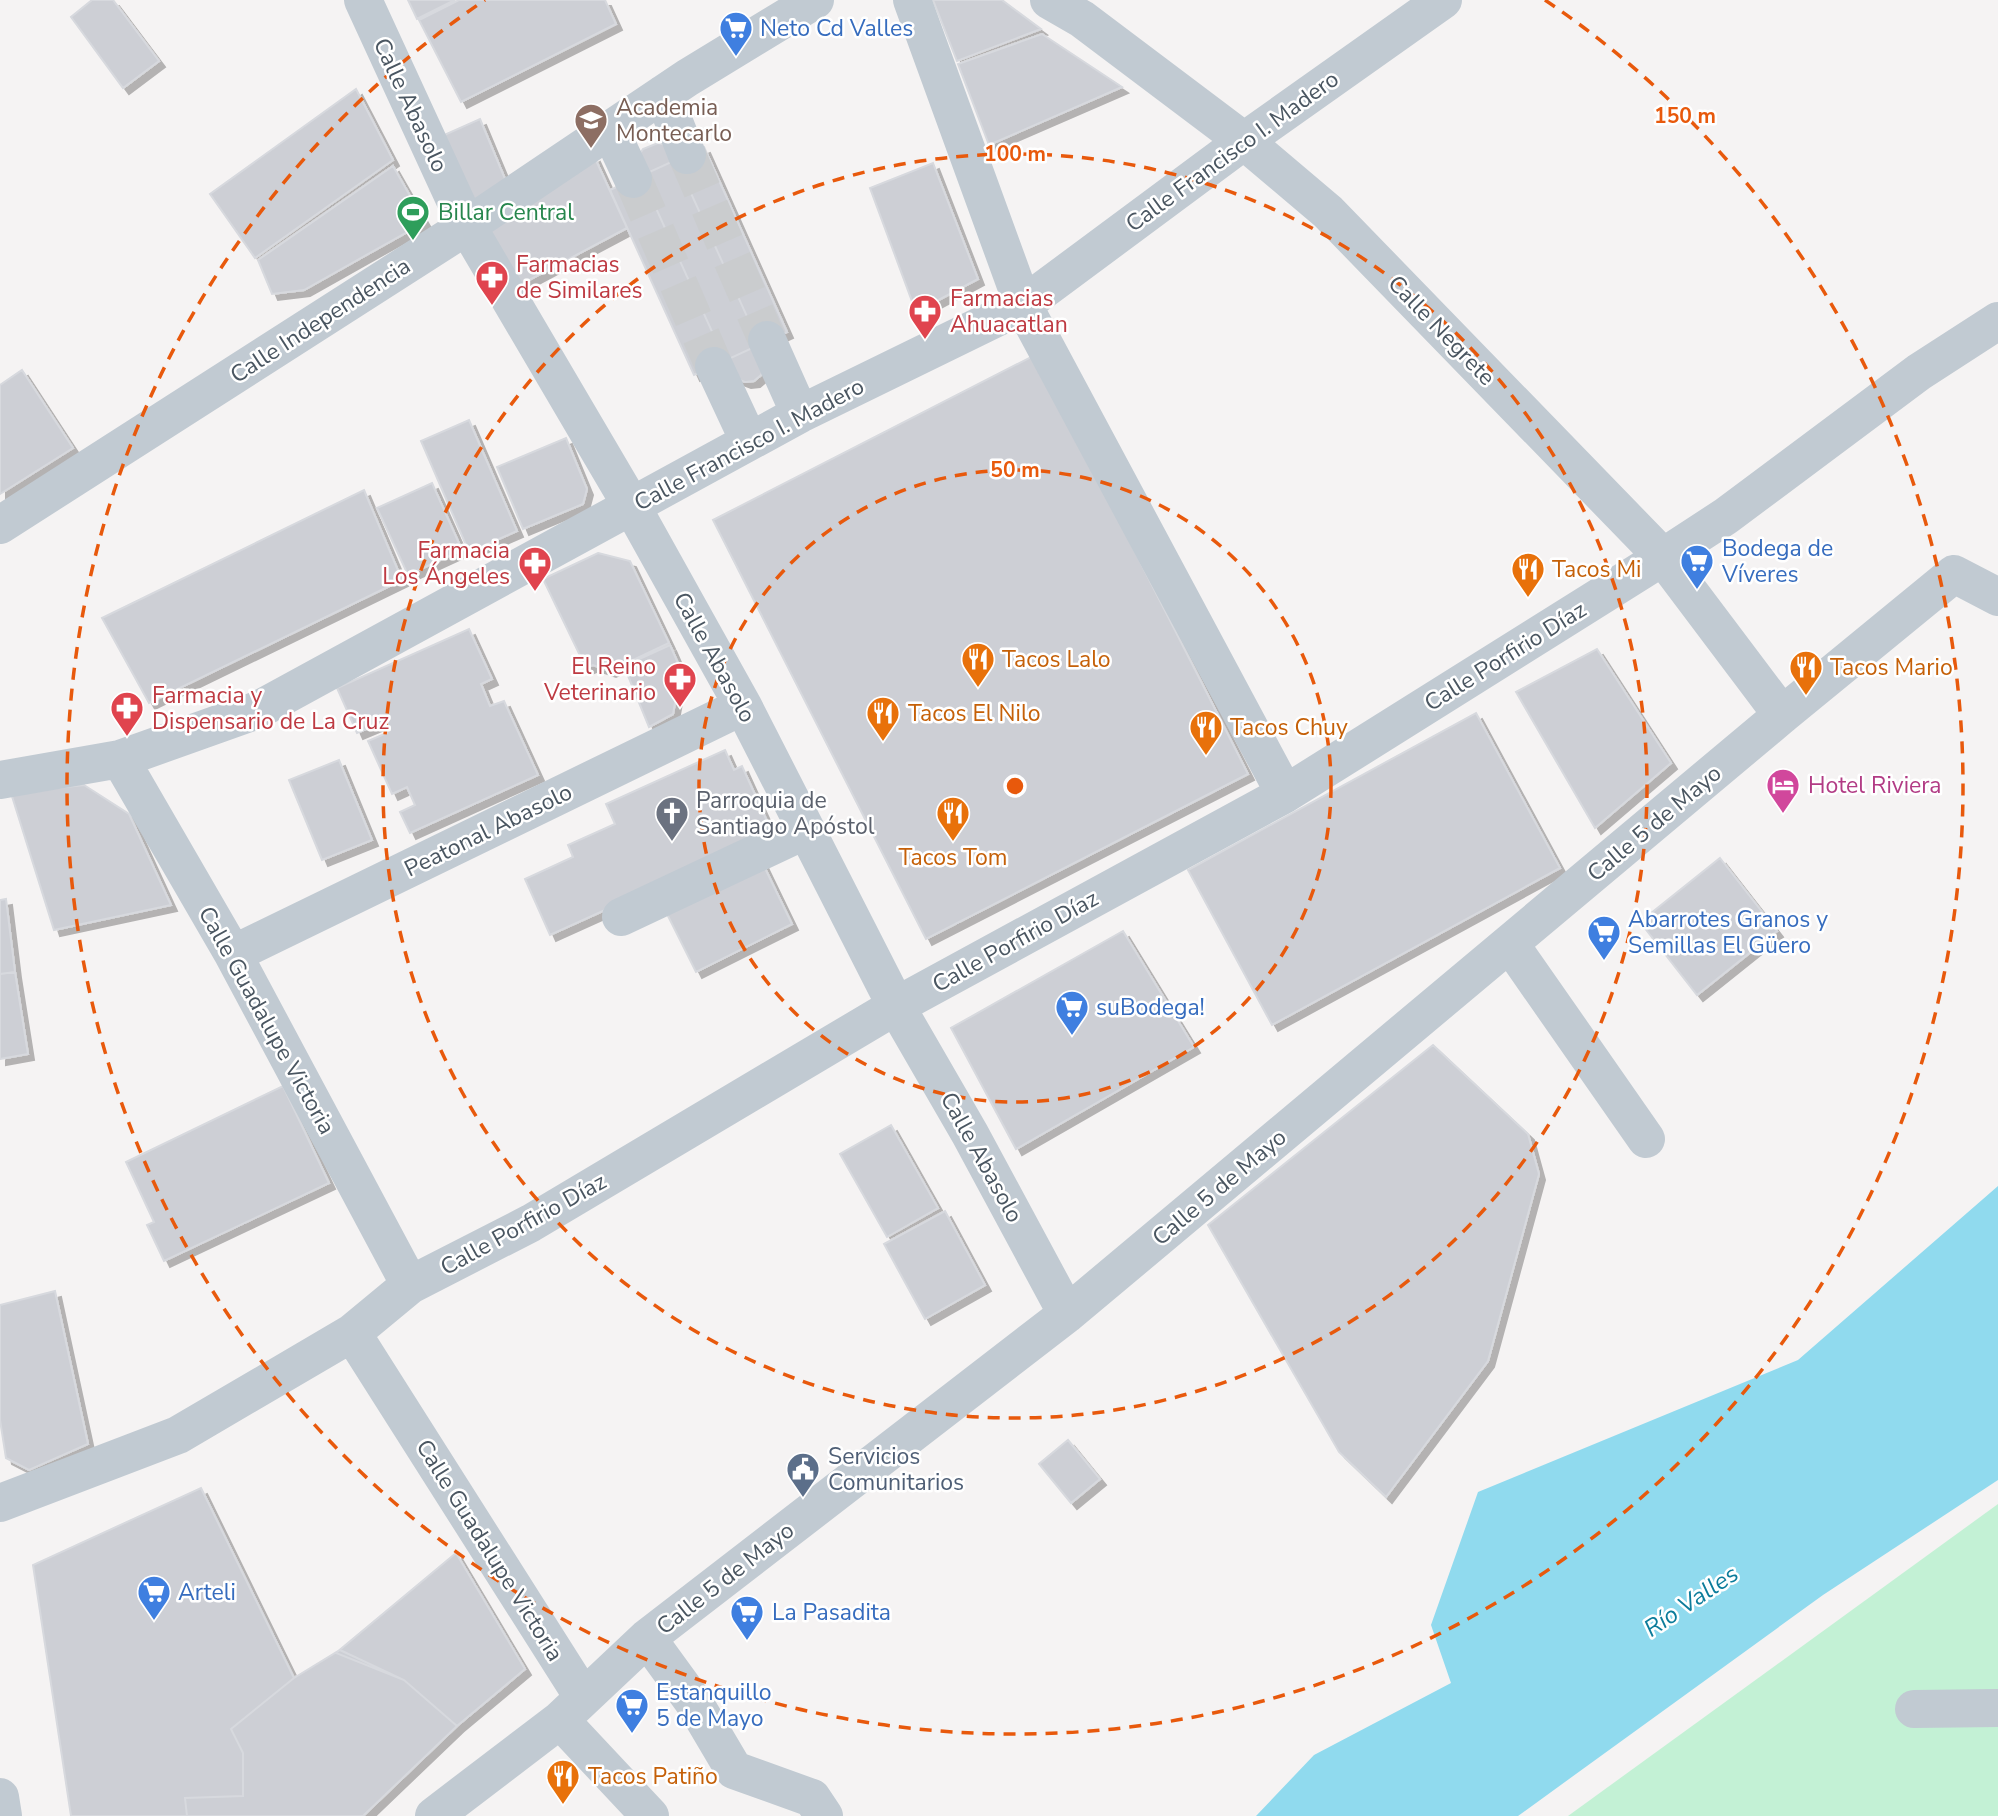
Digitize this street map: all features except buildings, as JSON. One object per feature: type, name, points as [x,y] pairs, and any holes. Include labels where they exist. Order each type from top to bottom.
[{"type":"street","name":"Calle Abasolo","points":[[363,0],[467,226],[631,505],[743,706],[896,1006],[971,1134],[1067,1314]]},
{"type":"street","name":"Calle Independencia","points":[[0,525],[467,226],[663,94],[815,0]]},
{"type":"street","points":[[912,0],[1023,305],[1285,793]]},
{"type":"street","name":"Calle Negrete","points":[[1049,0],[1082,19],[1244,141],[1328,212],[1663,557],[1782,715]]},
{"type":"street","name":"Calle Francisco I. Madero","points":[[0,780],[120,759],[258,710],[800,414],[1023,305],[1244,141],[1443,0]]},
{"type":"street","points":[[663,94],[687,155]]},
{"type":"street","points":[[610,130],[634,179]]},
{"type":"street","name":"Calle Porfirio Díaz","points":[[0,1503],[178,1435],[352,1333],[410,1285],[531,1223],[896,1006],[1285,793],[1726,516],[1919,372],[1998,321]]},
{"type":"street","points":[[767,341],[800,414]]},
{"type":"street","points":[[714,366],[749,441]]},
{"type":"street","name":"Calle 5 de Mayo","points":[[434,1816],[571,1708],[647,1638],[1067,1314],[1782,715],[1955,574],[1998,597]]},
{"type":"street","name":"Peatonal Abasolo","points":[[233,954],[743,706]]},
{"type":"street","name":"Calle Guadalupe Victoria","points":[[120,759],[233,954],[410,1285]]},
{"type":"street","points":[[621,917],[806,830]]},
{"type":"street","points":[[1510,944],[1646,1139]]},
{"type":"street","name":"Calle Guadalupe Victoria","points":[[352,1333],[571,1708],[650,1816]]},
{"type":"street","points":[[647,1638],[695,1704],[734,1770],[813,1798],[824,1816]]},
{"type":"street","points":[[1914,1709],[1998,1708]]},
{"type":"street","points":[[0,1797],[3,1816]]},
{"type":"green space","points":[[1998,1504],[1998,1816],[1568,1816]]},
{"type":"water","name":"Río Valles","points":[[1998,1186],[1998,1480],[1823,1595],[1518,1816],[1256,1816],[1314,1755],[1451,1683],[1431,1625],[1478,1492],[1798,1360]]},
{"type":"tunnel","points":[[687,155],[767,340]]},
{"type":"tunnel","points":[[633,179],[714,366]]},
{"type":"place","name":"Neto Cd Valles","points":[[736,58]]},
{"type":"place","name":"Academia Montecarlo","points":[[591,150]]},
{"type":"place","name":"Billar Central","points":[[413,242]]},
{"type":"place","name":"Farmacias de Similares","points":[[492,307]]},
{"type":"place","name":"Farmacias Ahuacatlan","points":[[925,341]]},
{"type":"place","name":"Bodega de Víveres","points":[[1697,591]]},
{"type":"place","name":"Farmacia Los Ángeles","points":[[535,593]]},
{"type":"place","name":"Tacos Mi","points":[[1528,599]]},
{"type":"place","name":"Tacos Lalo","points":[[978,689]]},
{"type":"place","name":"Tacos Mario","points":[[1806,697]]},
{"type":"place","name":"El Reino Veterinario","points":[[680,709]]},
{"type":"place","name":"Farmacia y Dispensario de La Cruz","points":[[127,738]]},
{"type":"place","name":"Tacos El Nilo","points":[[883,743]]},
{"type":"place","name":"Tacos Chuy","points":[[1206,757]]},
{"type":"place","name":"Hotel Riviera","points":[[1783,815]]},
{"type":"place","name":"Parroquia de Santiago Apóstol","points":[[672,843]]},
{"type":"place","name":"Tacos Tom","points":[[953,843]]},
{"type":"place","name":"Abarrotes Granos y Semillas El Güero","points":[[1604,962]]},
{"type":"place","name":"suBodega!","points":[[1072,1037]]},
{"type":"place","name":"Servicios Comunitarios","points":[[803,1499]]},
{"type":"place","name":"Arteli","points":[[154,1622]]},
{"type":"place","name":"La Pasadita","points":[[747,1642]]},
{"type":"place","name":"Estanquillo 5 de Mayo","points":[[632,1735]]},
{"type":"place","name":"Tacos Patiño","points":[[563,1806]]}]
